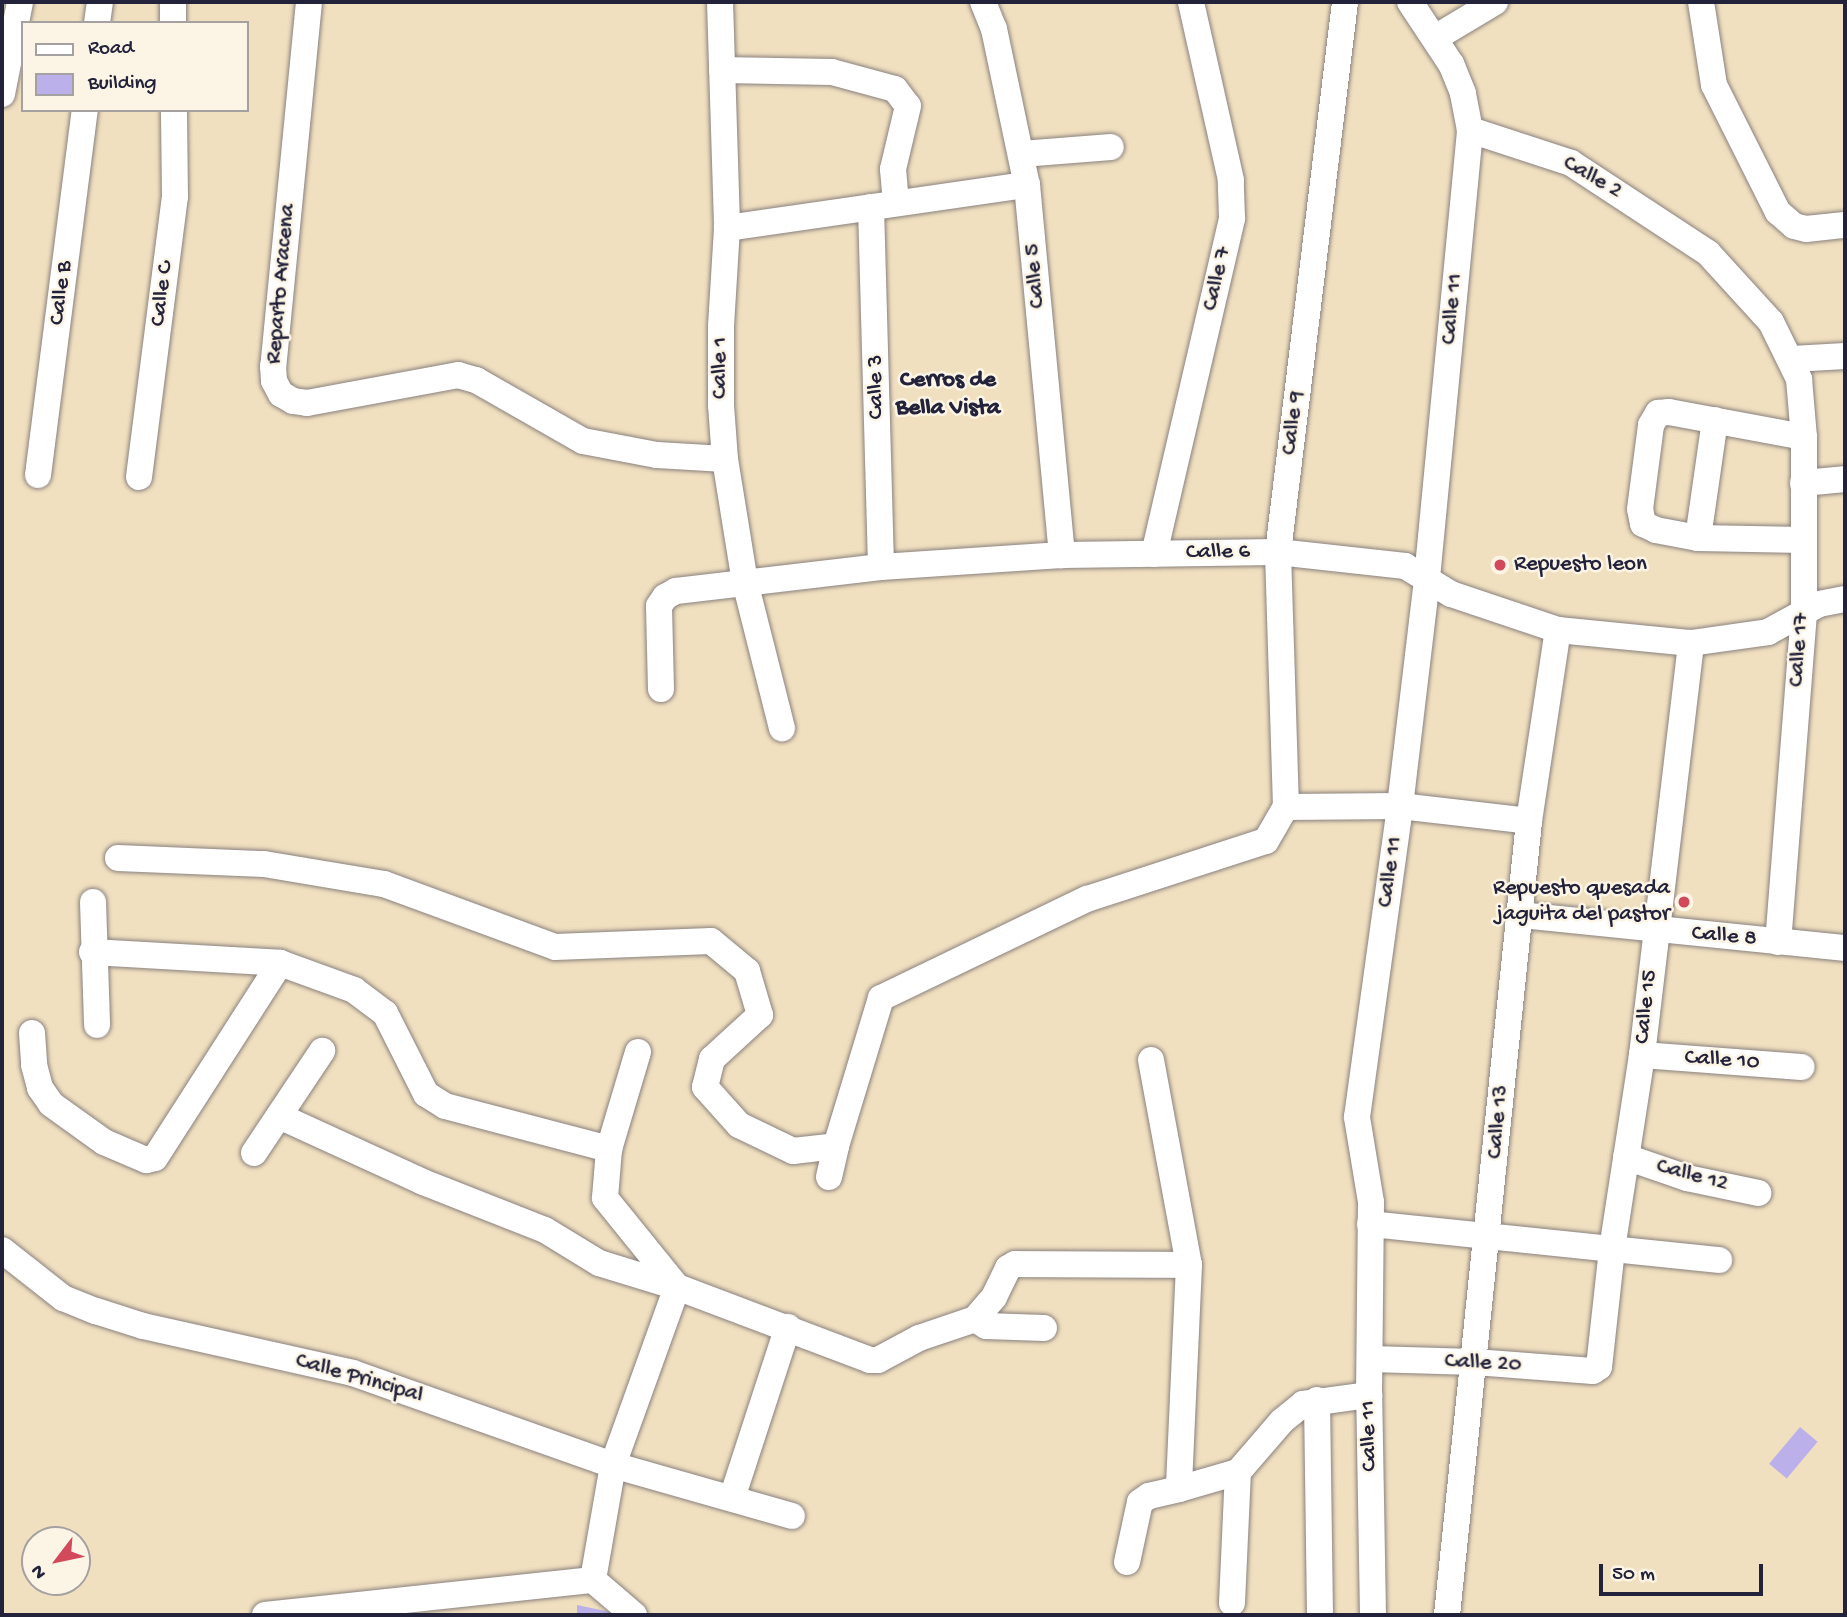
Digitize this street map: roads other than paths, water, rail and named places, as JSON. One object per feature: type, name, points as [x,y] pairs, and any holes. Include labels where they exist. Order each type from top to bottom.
[{"type":"street","points":[[2,94],[20,2]]},
{"type":"street","points":[[97,21],[100,2]]},
{"type":"street","points":[[173,2],[173,21]]},
{"type":"street","name":"Reparto Aracena","points":[[309,2],[273,366],[274,381],[281,394],[293,401],[307,403],[458,376],[476,380],[583,441],[657,455],[725,459]]},
{"type":"street","name":"Calle 1","points":[[720,2],[727,228],[721,326],[721,405],[725,459],[745,582],[782,728]]},
{"type":"street","name":"Calle 5","points":[[983,2],[994,29],[1027,185],[1062,555]]},
{"type":"street","name":"Calle 7","points":[[1154,554],[1232,218],[1231,180],[1191,2]]},
{"type":"street","name":"Calle 9","points":[[1286,807],[1278,552],[1345,2]]},
{"type":"street","points":[[1410,2],[1435,38],[1463,93],[1470,130]]},
{"type":"street","points":[[1435,38],[1495,2]]},
{"type":"street","points":[[1701,2],[1714,85],[1778,212],[1794,226],[1806,229],[1845,225]]},
{"type":"street","name":"Calle 3","points":[[722,70],[832,72],[895,89],[908,106],[884,205],[881,566]]},
{"type":"street","name":"Calle B","points":[[38,475],[85,112]]},
{"type":"street","name":"Calle C","points":[[139,478],[175,197],[174,112]]},
{"type":"street","name":"Calle 2","points":[[1470,130],[1572,163],[1708,253],[1771,322],[1792,359]]},
{"type":"street","name":"Calle 11","points":[[1373,1615],[1369,1395],[1371,1202],[1357,1116],[1400,806],[1427,578],[1470,130]]},
{"type":"street","points":[[1022,154],[1111,147]]},
{"type":"street","points":[[727,228],[1027,185]]},
{"type":"street","points":[[1792,359],[1845,356]]},
{"type":"street","name":"Calle 17","points":[[1778,942],[1804,613],[1803,398],[1792,359]]},
{"type":"street","points":[[1804,437],[1669,412],[1658,414],[1651,425],[1640,509],[1643,524],[1656,530],[1698,538],[1804,540]]},
{"type":"street","points":[[1698,538],[1715,420]]},
{"type":"street","points":[[1803,483],[1845,479]]},
{"type":"street","name":"Calle 6","points":[[661,690],[659,606],[665,597],[676,591],[881,566],[1062,555],[1278,552],[1405,566],[1451,594],[1558,630],[1691,643],[1768,632],[1828,601],[1845,599]]},
{"type":"street","name":"Calle 13","points":[[1447,1615],[1530,821],[1558,630]]},
{"type":"street","name":"Calle 15","points":[[1596,1369],[1642,1055],[1654,930],[1691,643]]},
{"type":"street","points":[[830,1177],[836,1146],[881,998],[1087,899],[1266,841],[1286,807],[1400,806],[1530,821]]},
{"type":"street","points":[[118,858],[264,864],[384,884],[555,947],[711,941],[747,971],[760,1015],[712,1059],[705,1087],[739,1125],[793,1151],[836,1146]]},
{"type":"street","points":[[93,902],[92,952],[97,1025]]},
{"type":"street","name":"Calle 8","points":[[1520,915],[1845,948]]},
{"type":"street","points":[[92,952],[280,962],[354,990],[371,1000],[390,1021],[426,1094],[445,1106],[609,1149]]},
{"type":"street","points":[[32,1033],[34,1065],[40,1088],[51,1104],[104,1142],[146,1160],[155,1158],[280,962]]},
{"type":"street","points":[[254,1153],[322,1051]]},
{"type":"street","points":[[638,1052],[609,1149],[605,1198],[677,1287]]},
{"type":"street","name":"Calle 10","points":[[1642,1055],[1802,1067]]},
{"type":"street","points":[[1151,1060],[1189,1265],[1180,1489]]},
{"type":"street","points":[[279,1116],[423,1182],[545,1230],[599,1263],[677,1287],[789,1327],[870,1360],[878,1360],[919,1338],[975,1320],[994,1297],[1008,1268],[1021,1263],[1189,1265]]},
{"type":"street","name":"Calle 12","points":[[1626,1157],[1687,1178],[1758,1194]]},
{"type":"street","points":[[1370,1224],[1719,1260]]},
{"type":"street","name":"Calle Principal","points":[[2,1250],[63,1298],[96,1311],[143,1325],[353,1373],[613,1465],[792,1516]]},
{"type":"street","points":[[593,1580],[613,1465],[677,1287]]},
{"type":"street","points":[[975,1320],[986,1326],[1044,1328]]},
{"type":"street","points":[[732,1498],[789,1327]]},
{"type":"street","name":"Calle 20","points":[[1370,1359],[1596,1369]]},
{"type":"street","points":[[1127,1562],[1140,1502],[1149,1496],[1238,1472],[1282,1421],[1303,1404],[1369,1395]]},
{"type":"street","points":[[1317,1400],[1320,1615]]},
{"type":"street","points":[[1232,1603],[1238,1472]]},
{"type":"street","points":[[265,1615],[593,1580],[634,1615]]},
{"type":"place","name":"Repuesto leon","points":[[1500,565]]},
{"type":"place","name":"Repuesto quesada jaguita del pastor","points":[[1684,902]]},
{"type":"district","name":"Cerros de Bella Vista","points":[[948,395]]}]
